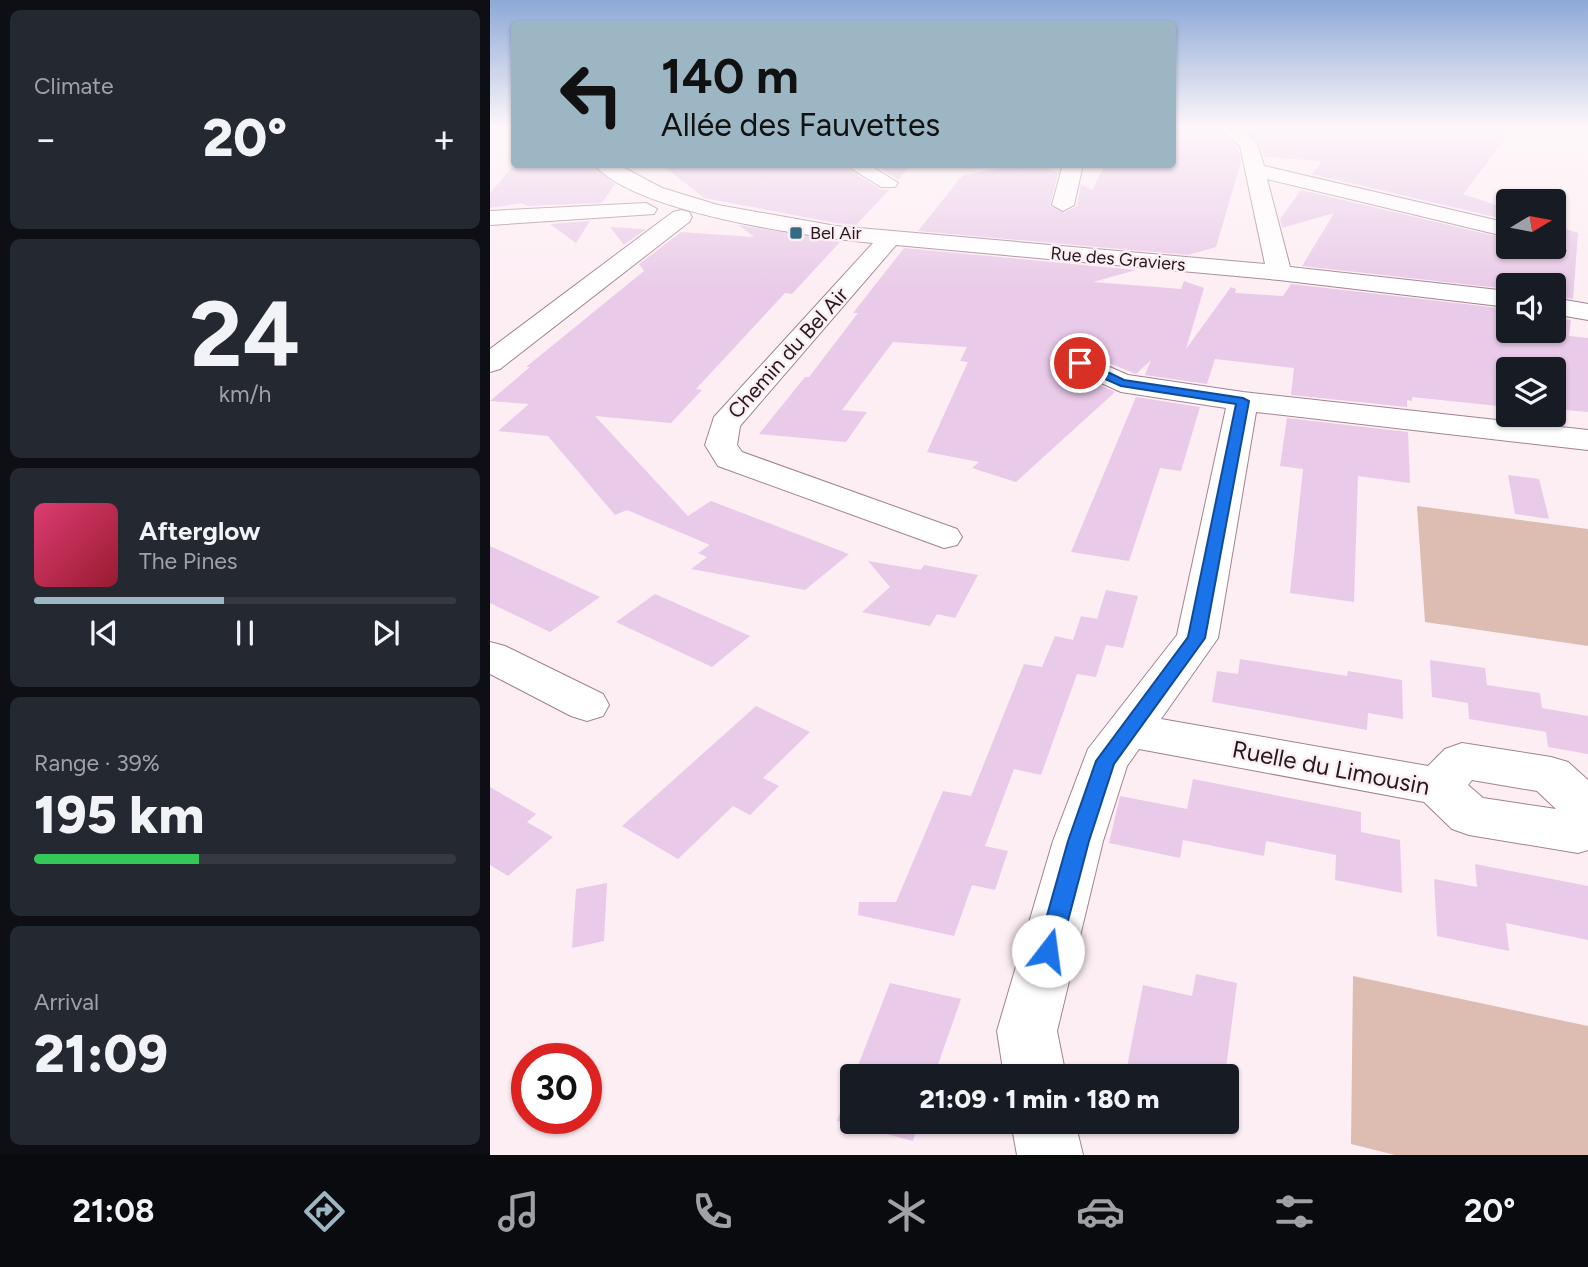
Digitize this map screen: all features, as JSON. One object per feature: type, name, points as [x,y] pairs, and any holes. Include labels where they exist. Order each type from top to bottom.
[{"type":"street","name":"Rue des Graviers","points":[[627,182],[655,202],[670,218],[728,212]]},
{"type":"street","points":[[1063,205],[1069,182]]},
{"type":"street","points":[[1258,182],[1279,273]]},
{"type":"street","points":[[1305,182],[1496,227]]},
{"type":"street","points":[[490,218],[655,202]]},
{"type":"street","name":"Rue des Graviers","points":[[655,202],[889,239],[1279,273],[1496,298]]},
{"type":"street","points":[[490,363],[681,218]]},
{"type":"street","name":"Chemin du Bel Air","points":[[889,239],[725,424],[721,445],[730,459],[944,537]]},
{"type":"street","points":[[1566,308],[1588,312]]},
{"type":"street","points":[[1080,363],[1121,383],[1243,401],[1588,440]]},
{"type":"street","points":[[1033,1064],[1027,1031],[1078,841],[1105,761],[1197,638],[1243,401]]},
{"type":"street","points":[[490,656],[587,705]]},
{"type":"street","name":"Ruelle du Limousin","points":[[1128,730],[1438,786],[1469,815],[1578,833],[1587,808]]},
{"type":"street","points":[[1045,1134],[1049,1155]]},
{"type":"shaded area","points":[[1417,506],[1588,529],[1588,646],[1425,622]]},
{"type":"shaded area","points":[[1353,976],[1588,1026],[1588,1155],[1395,1155],[1351,1144]]},
{"type":"building","points":[[500,182],[615,184],[602,203],[527,206],[522,203],[490,208],[490,193]]},
{"type":"building","points":[[684,182],[869,182],[880,189],[889,190],[856,225],[704,198]]},
{"type":"building","points":[[957,182],[1056,182],[1050,206],[1064,213],[1077,206],[1081,184],[1092,190],[1096,182],[1235,182],[1216,247],[1188,255],[918,231]]},
{"type":"building","points":[[1346,182],[1472,182],[1463,194],[1496,205],[1496,217]]},
{"type":"building","points":[[1301,190],[1496,236],[1496,259],[1566,259],[1566,229],[1578,233],[1573,299],[1566,298],[1566,273],[1496,273],[1496,288],[1302,266],[1334,213],[1282,228],[1280,219]]},
{"type":"building","points":[[590,221],[576,243],[550,224]]},
{"type":"building","points":[[739,225],[840,242],[792,294],[785,293],[696,389],[702,390],[671,423],[595,416],[688,516],[711,501],[849,554],[805,590],[691,569],[707,557],[698,553],[710,545],[627,510],[615,515],[548,436],[498,431],[529,404],[490,401],[530,367],[526,367],[644,271],[639,264],[681,232],[754,237]]},
{"type":"building","points":[[610,227],[646,229],[624,245]]},
{"type":"building","points":[[904,248],[1136,270],[1093,282],[1181,289],[1184,281],[1204,288],[1186,349],[1231,287],[1236,289],[1235,293],[1283,296],[1291,284],[1496,308],[1496,343],[1566,343],[1566,319],[1571,320],[1569,336],[1588,338],[1588,412],[1566,410],[1566,357],[1496,357],[1496,406],[1412,397],[1412,401],[1407,400],[1407,407],[1291,395],[1294,368],[1215,359],[1207,384],[1145,375],[1151,360],[1136,374],[1079,351],[1069,354],[1064,362],[1068,370],[1115,392],[1016,482],[972,468],[979,462],[927,452],[968,362],[960,361],[967,347],[893,342],[842,410],[867,412],[846,442],[759,434],[805,377],[809,377],[858,313],[853,313]]},
{"type":"building","points":[[1136,397],[1200,407],[1181,471],[1160,468],[1129,561],[1071,552]]},
{"type":"building","points":[[1287,418],[1408,432],[1410,483],[1358,476],[1354,602],[1290,593],[1303,469],[1280,466]]},
{"type":"building","points":[[1508,475],[1539,479],[1549,519],[1515,514]]},
{"type":"building","points":[[490,546],[600,597],[550,632],[490,603]]},
{"type":"building","points":[[868,561],[921,570],[924,565],[978,575],[955,618],[937,614],[930,626],[862,612],[890,587]]},
{"type":"building","points":[[1106,590],[1138,596],[1123,648],[1106,645],[1096,677],[1077,674],[1041,775],[1014,769],[985,846],[1008,851],[995,890],[972,885],[954,936],[858,915],[859,902],[896,902],[943,791],[971,796],[1024,664],[1042,667],[1055,636],[1073,640],[1081,616],[1097,619]]},
{"type":"building","points":[[655,594],[750,636],[712,667],[616,622]]},
{"type":"building","points":[[1240,659],[1347,676],[1348,671],[1402,680],[1403,719],[1368,713],[1367,730],[1212,702],[1217,671],[1238,674]]},
{"type":"building","points":[[1430,660],[1485,668],[1487,685],[1540,693],[1542,708],[1588,716],[1588,754],[1548,747],[1546,732],[1469,719],[1468,703],[1432,697]]},
{"type":"building","points":[[756,706],[810,732],[763,778],[779,786],[750,815],[733,806],[678,859],[622,826]]},
{"type":"building","points":[[1193,779],[1361,812],[1361,832],[1400,840],[1402,893],[1335,880],[1336,855],[1266,841],[1264,856],[1183,840],[1180,858],[1109,843],[1120,796],[1187,809]]},
{"type":"building","points":[[490,787],[536,814],[527,822],[553,837],[508,876],[490,865]]},
{"type":"building","points":[[1475,864],[1588,886],[1588,940],[1506,923],[1509,951],[1437,936],[1434,879],[1477,887]]},
{"type":"building","points":[[607,883],[604,941],[572,948],[576,889]]},
{"type":"building","points":[[1196,974],[1237,983],[1227,1064],[1128,1064],[1143,985],[1192,996]]},
{"type":"building","points":[[890,983],[961,999],[938,1064],[859,1064]]},
{"type":"building","points":[[886,1134],[915,1134],[913,1141]]},
{"type":"place","name":"Bel Air","points":[[796,233]]},
{"type":"route","points":[[1048,951],[1078,841],[1105,761],[1197,638],[1243,401],[1121,383],[1080,363]]}]
